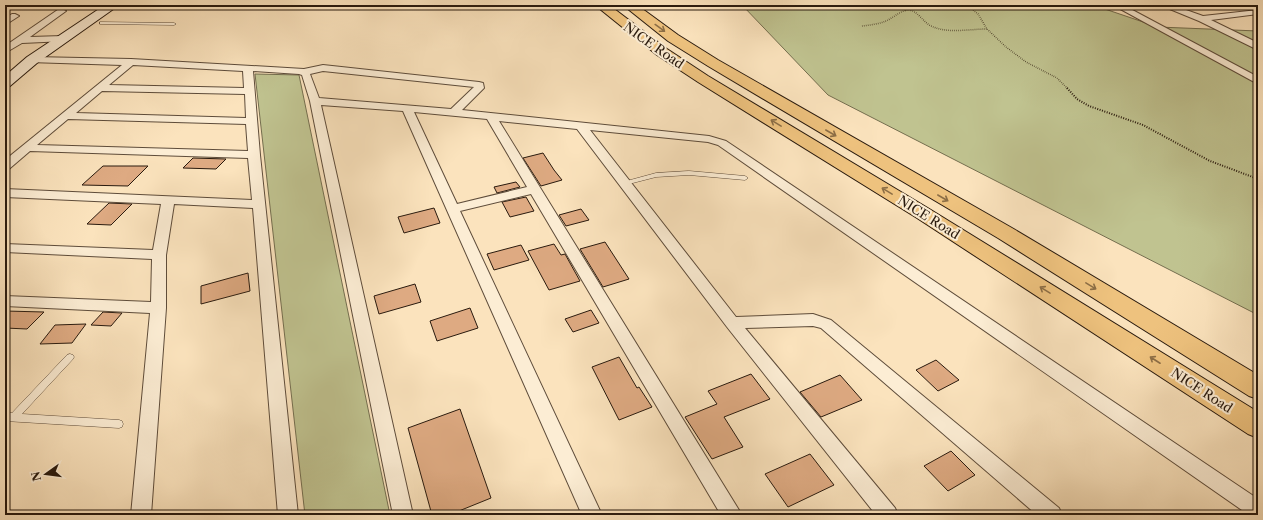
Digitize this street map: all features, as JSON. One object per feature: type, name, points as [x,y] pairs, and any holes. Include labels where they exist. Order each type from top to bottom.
[{"type":"highway","name":"NICE Road","points":[[601,5],[662,52],[703,79],[924,214],[1258,426]]},
{"type":"highway","name":"NICE Road","points":[[629,5],[672,38],[713,63],[1005,234],[1258,388]]},
{"type":"main road","points":[[5,83],[32,60],[113,5]]},
{"type":"main road","points":[[18,73],[48,59],[126,5]]},
{"type":"street","points":[[1117,5],[1258,81]]},
{"type":"street","points":[[1164,5],[1202,19],[1258,47]]},
{"type":"street","points":[[1248,5],[1258,11]]},
{"type":"street","points":[[5,50],[62,11]]},
{"type":"street","points":[[1202,19],[1258,11]]},
{"type":"street","points":[[5,22],[15,16]]},
{"type":"street","points":[[5,40],[63,39]]},
{"type":"street","points":[[32,60],[48,59],[131,62],[304,72],[323,68],[479,85],[479,88],[453,113]]},
{"type":"street","points":[[5,166],[131,62]]},
{"type":"street","points":[[248,68],[254,155],[288,515]]},
{"type":"street","points":[[304,72],[315,101],[403,515]]},
{"type":"street","points":[[101,88],[249,91]]},
{"type":"street","points":[[315,101],[407,108],[491,118],[580,125],[709,139],[722,143],[1258,510]]},
{"type":"street","points":[[407,108],[592,515]]},
{"type":"street","points":[[66,116],[252,121]]},
{"type":"street","points":[[491,118],[536,189],[732,515]]},
{"type":"street","points":[[580,125],[732,323],[888,515]]},
{"type":"street","points":[[27,148],[254,155]]},
{"type":"street","points":[[453,209],[536,189]]},
{"type":"street","points":[[5,193],[259,204]]},
{"type":"street","points":[[141,515],[158,308],[159,255],[168,200]]},
{"type":"street","points":[[5,248],[159,255]]},
{"type":"street","points":[[5,301],[158,308]]},
{"type":"street","points":[[732,323],[813,320],[826,324],[1052,515]]},
{"type":"lane","points":[[101,23],[174,24]]},
{"type":"lane","points":[[625,183],[656,175],[688,173],[745,178]]},
{"type":"lane","points":[[9,417],[70,357]]},
{"type":"lane","points":[[9,417],[119,424]]},
{"type":"path","points":[[862,26],[888,20],[911,5]]},
{"type":"path","points":[[966,5],[978,14],[987,29],[1006,47],[1026,62],[1057,78],[1077,99],[1089,106],[1143,125],[1210,161],[1258,179]]},
{"type":"path","points":[[905,10],[912,11],[923,22],[939,28],[987,29]]},
{"type":"green space","points":[[742,5],[1093,5],[1158,27],[1258,31],[1258,315],[828,95]]},
{"type":"green space","points":[[255,74],[299,75],[390,515],[305,515]]},
{"type":"building","points":[[543,153],[562,180],[541,186],[523,158]]},
{"type":"building","points":[[193,158],[226,159],[216,169],[183,168]]},
{"type":"building","points":[[103,166],[148,166],[128,186],[82,185]]},
{"type":"building","points":[[516,182],[520,187],[497,193],[494,187]]},
{"type":"building","points":[[526,197],[534,211],[510,217],[502,202]]},
{"type":"building","points":[[109,203],[132,204],[111,225],[87,224]]},
{"type":"building","points":[[434,208],[440,223],[404,233],[398,217]]},
{"type":"building","points":[[581,209],[589,220],[566,226],[559,215]]},
{"type":"building","points":[[605,242],[629,279],[603,287],[580,249]]},
{"type":"building","points":[[554,244],[561,255],[565,254],[580,281],[549,290],[528,251]]},
{"type":"building","points":[[521,245],[529,260],[494,270],[487,254]]},
{"type":"building","points":[[248,273],[250,291],[201,304],[201,286]]},
{"type":"building","points":[[415,284],[421,302],[379,314],[374,296]]},
{"type":"building","points":[[470,308],[478,328],[437,341],[430,321]]},
{"type":"building","points":[[591,310],[599,323],[573,332],[565,319]]},
{"type":"building","points":[[5,311],[44,312],[27,329],[5,328]]},
{"type":"building","points":[[103,312],[122,313],[111,326],[91,325]]},
{"type":"building","points":[[86,324],[72,343],[40,344],[55,325]]},
{"type":"building","points":[[619,357],[637,388],[639,387],[652,407],[619,420],[592,367]]},
{"type":"building","points":[[936,360],[959,380],[938,391],[916,370]]},
{"type":"building","points":[[751,374],[770,399],[724,417],[743,447],[712,459],[685,417],[717,404],[708,391]]},
{"type":"building","points":[[840,375],[862,400],[821,417],[800,392]]},
{"type":"building","points":[[460,409],[491,498],[449,515],[432,515],[408,428]]},
{"type":"building","points":[[951,451],[975,475],[948,491],[924,466]]},
{"type":"building","points":[[810,454],[834,485],[788,507],[765,474]]}]
